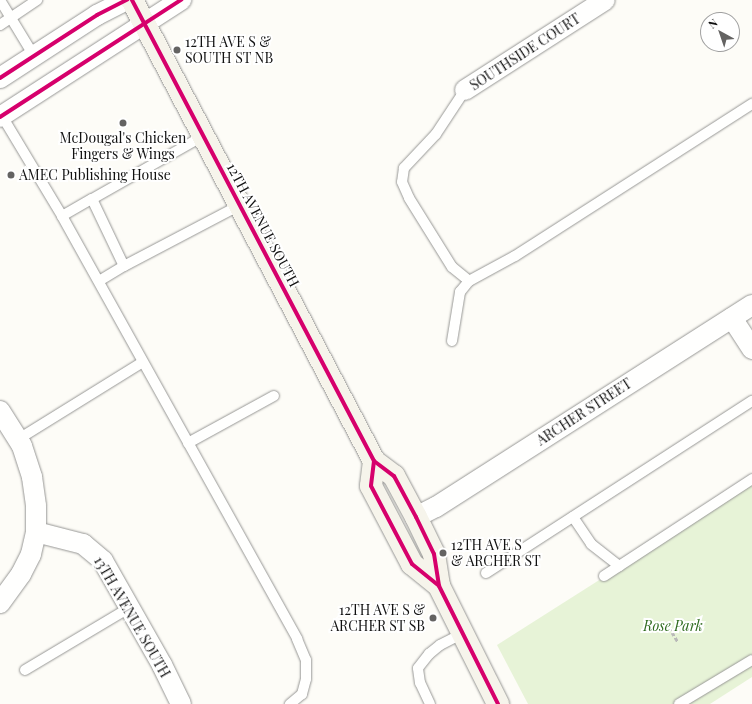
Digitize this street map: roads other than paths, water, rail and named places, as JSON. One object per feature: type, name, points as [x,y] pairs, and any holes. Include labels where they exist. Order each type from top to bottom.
[{"type":"main road","name":"12TH AVENUE SOUTH","points":[[132,0],[374,461],[394,476],[416,517],[434,554],[439,586],[498,704]]},
{"type":"main road","name":"12TH AVENUE SOUTH","points":[[374,461],[371,486],[412,564],[439,586]]},
{"type":"street","points":[[0,78],[97,15],[127,0]]},
{"type":"street","points":[[1,117],[181,0]]},
{"type":"street","name":"SOUTHSIDE COURT","points":[[465,90],[584,6],[605,0]]},
{"type":"street","name":"ARCHER STREET","points":[[416,517],[436,507],[752,305]]},
{"type":"street","points":[[732,318],[752,349]]},
{"type":"street","points":[[0,411],[18,440],[32,476],[36,506],[36,532],[31,554],[21,574],[0,603]]},
{"type":"street","name":"13TH AVENUE SOUTH","points":[[36,532],[83,544],[103,561],[162,665],[181,704]]},
{"type":"lane","points":[[0,0],[34,56]]},
{"type":"lane","points":[[0,24],[37,0]]},
{"type":"lane","points":[[465,90],[436,134],[404,168],[402,182],[409,198],[452,267],[470,281]]},
{"type":"lane","points":[[452,341],[460,292],[470,281],[516,256],[752,104]]},
{"type":"lane","points":[[1,117],[62,216],[297,640],[306,660],[306,679],[302,694],[290,704]]},
{"type":"lane","points":[[62,216],[203,136]]},
{"type":"lane","points":[[92,199],[124,266]]},
{"type":"lane","points":[[98,281],[240,205]]},
{"type":"lane","points":[[18,440],[143,362]]},
{"type":"lane","points":[[188,443],[274,396]]},
{"type":"lane","points":[[486,573],[752,401]]},
{"type":"lane","points":[[604,576],[752,479]]},
{"type":"lane","points":[[573,517],[591,544],[619,566]]},
{"type":"lane","points":[[25,670],[130,608]]},
{"type":"lane","points":[[430,704],[420,683],[418,668],[429,654],[462,634]]},
{"type":"lane","points":[[679,704],[752,660]]},
{"type":"place","name":"12TH AVE S & SOUTH ST NB","points":[[177,50]]},
{"type":"place","name":"McDougal's Chicken Fingers & Wings","points":[[123,123]]},
{"type":"place","name":"AMEC Publishing House","points":[[11,175]]},
{"type":"place","name":"12TH AVE S & ARCHER ST","points":[[443,553]]},
{"type":"place","name":"12TH AVE S & ARCHER ST SB","points":[[433,618]]},
{"type":"park label","name":"Rose Park","points":[[673,626]]}]
